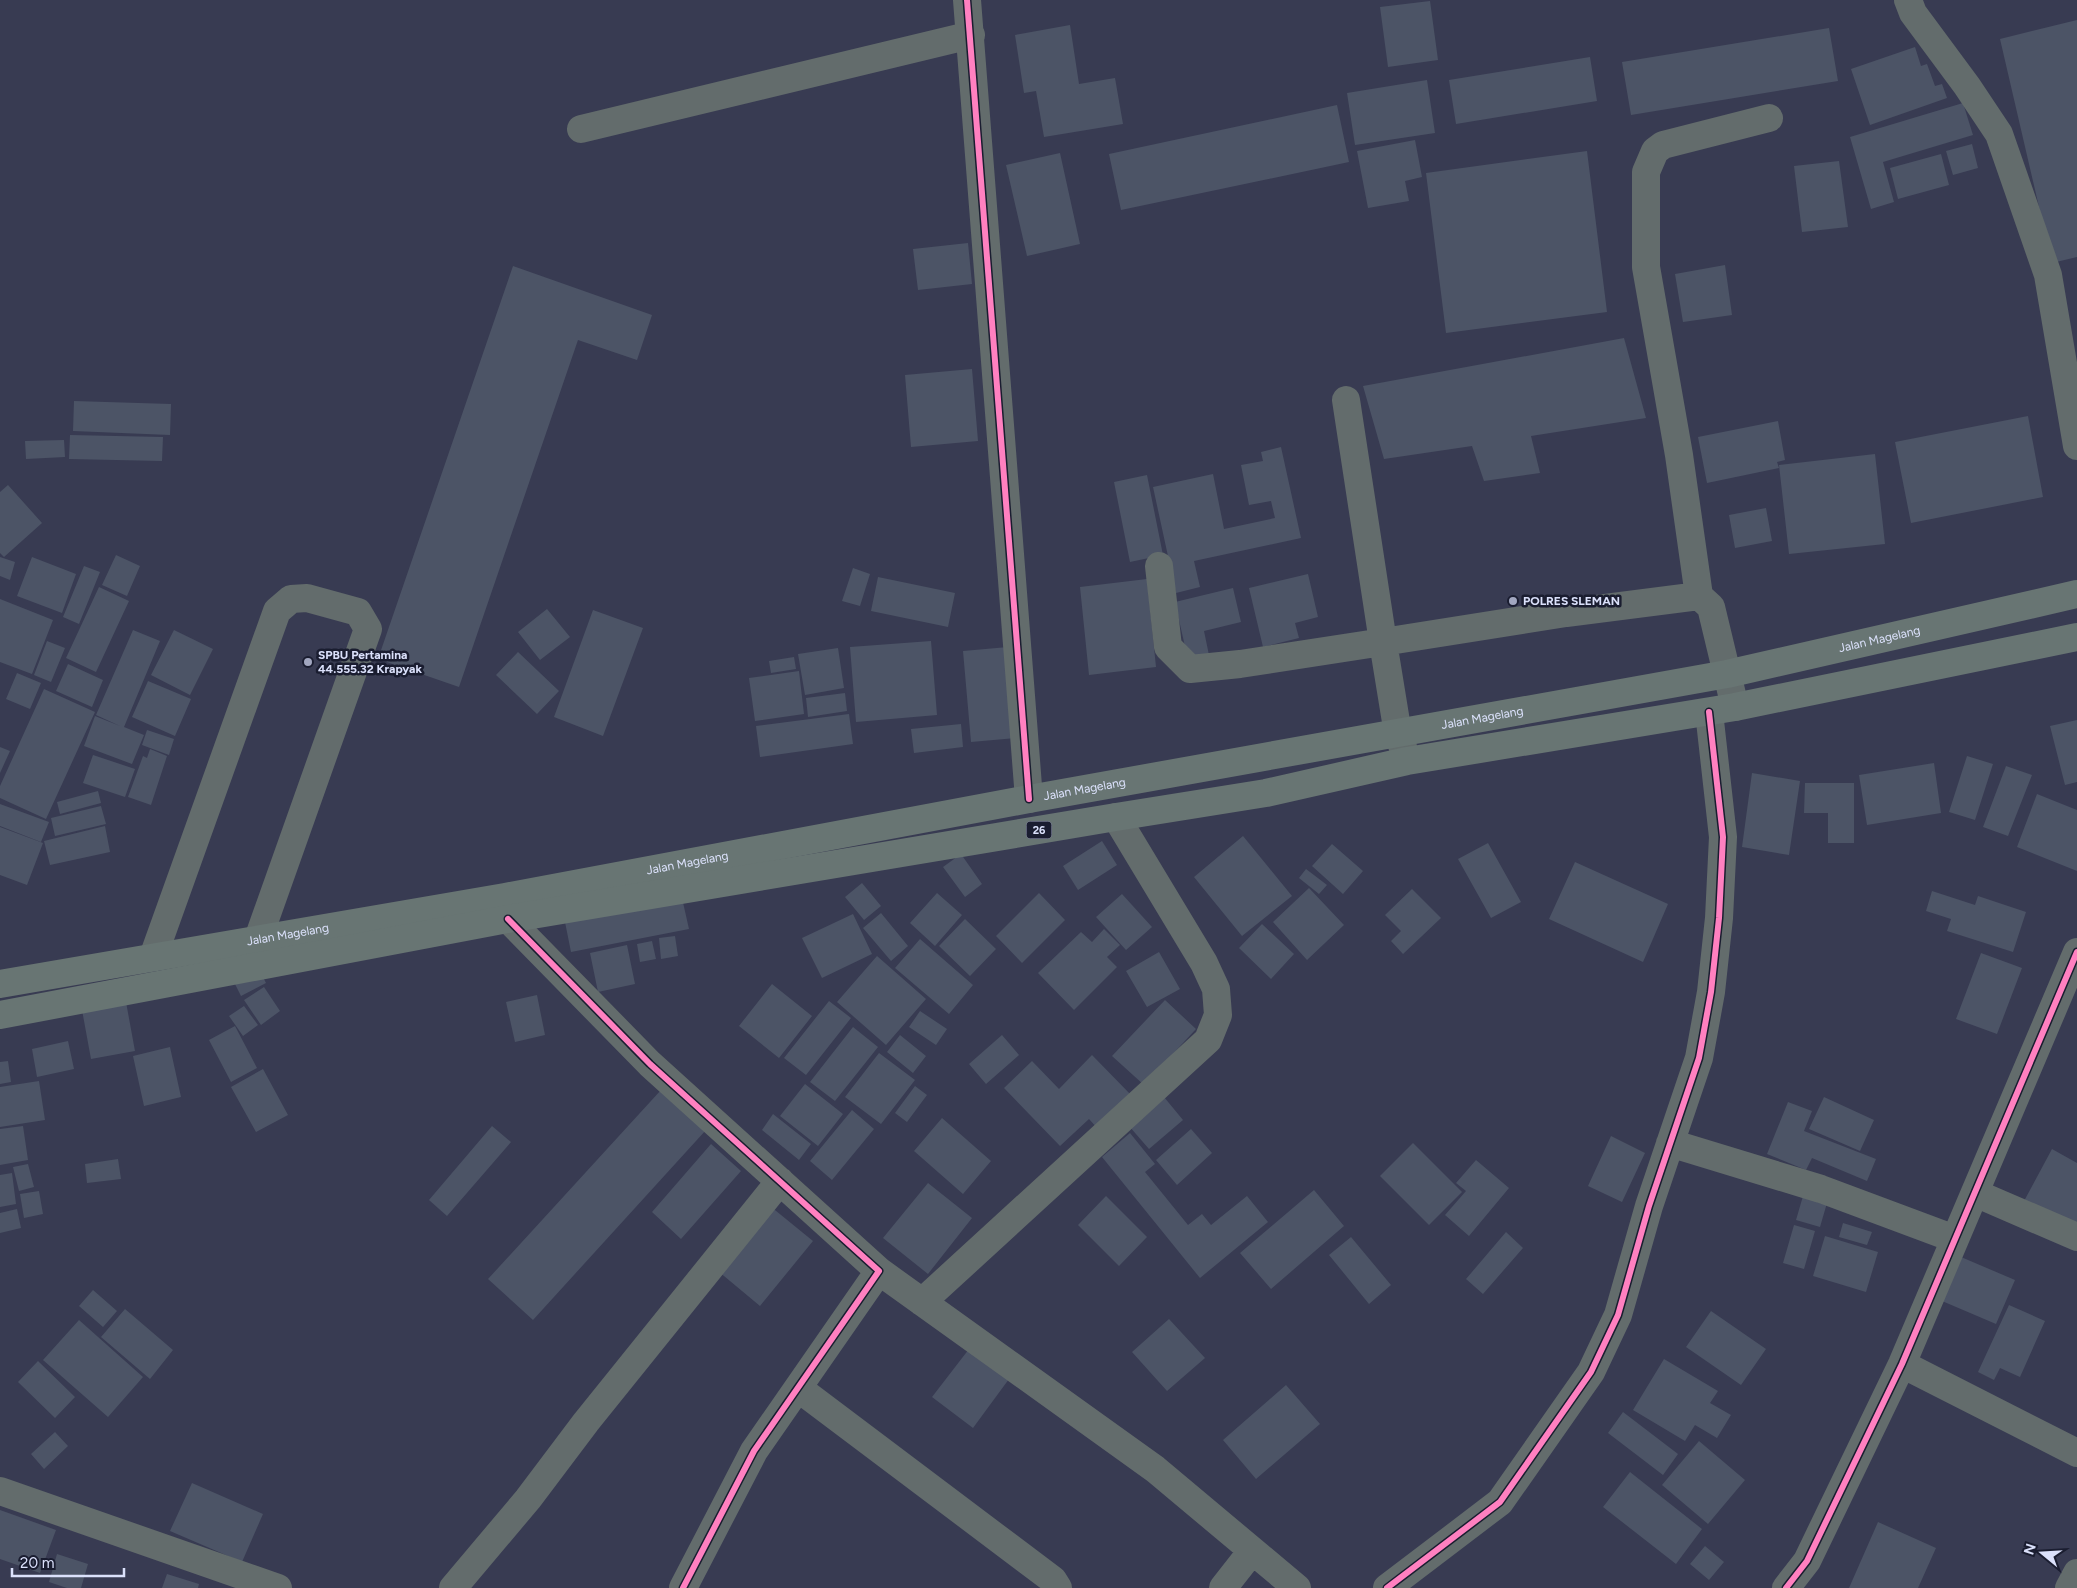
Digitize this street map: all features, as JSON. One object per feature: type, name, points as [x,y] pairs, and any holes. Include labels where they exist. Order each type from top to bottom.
[{"type":"highway","name":"Jalan Magelang","points":[[0,984],[515,895],[1029,799],[1728,674],[2077,594]]},
{"type":"highway","name":"Jalan Magelang","points":[[0,1015],[508,919],[1266,793],[1407,761],[1722,709],[2077,638]]},
{"type":"highway","points":[[114,964],[120,992]]},
{"type":"street","points":[[967,0],[1029,799]]},
{"type":"street","points":[[1908,0],[1914,13],[1999,134],[2048,276],[2077,446]]},
{"type":"street","points":[[581,129],[971,36]]},
{"type":"street","points":[[1388,1588],[1500,1502],[1591,1372],[1618,1315],[1648,1206],[1699,1058],[1711,992],[1719,918],[1723,837],[1722,709],[1728,674],[1711,607],[1699,596],[1679,455],[1646,267],[1646,172],[1656,151],[1663,145],[1769,118]]},
{"type":"street","points":[[1346,400],[1382,642],[1398,734],[1407,761]]},
{"type":"street","points":[[1159,566],[1168,647],[1190,669],[1240,664],[1566,613],[1699,596]]},
{"type":"street","points":[[153,957],[277,611],[291,600],[307,598],[358,612],[368,629],[258,939]]},
{"type":"street","points":[[922,1302],[1208,1040],[1218,1015],[1216,989],[1204,963],[1116,817]]},
{"type":"street","points":[[508,919],[650,1064],[879,1271],[1154,1469],[1297,1588]]},
{"type":"street","points":[[1786,1588],[1807,1561],[1902,1364],[2077,952]]},
{"type":"street","points":[[1670,1143],[1821,1189],[1955,1238]]},
{"type":"street","points":[[453,1588],[528,1499],[586,1422],[780,1181]]},
{"type":"street","points":[[1975,1193],[2077,1237]]},
{"type":"street","points":[[683,1588],[754,1451],[879,1271]]},
{"type":"street","points":[[1902,1364],[2077,1453]]},
{"type":"street","points":[[798,1388],[1053,1580],[1058,1588]]},
{"type":"street","points":[[0,1491],[278,1588]]},
{"type":"street","points":[[1223,1588],[1252,1551]]},
{"type":"street","points":[[2069,1588],[2077,1573]]},
{"type":"building","points":[[1430,1],[1438,60],[1388,67],[1380,7]]},
{"type":"building","points":[[2077,20],[2077,257],[2052,263],[2000,39]]},
{"type":"building","points":[[1070,25],[1079,84],[1115,78],[1123,124],[1044,137],[1036,91],[1024,93],[1015,35]]},
{"type":"building","points":[[1829,28],[1838,81],[1631,115],[1622,62]]},
{"type":"building","points":[[1915,47],[1921,66],[1927,64],[1935,86],[1942,84],[1947,98],[1870,125],[1851,69]]},
{"type":"building","points":[[1590,57],[1597,101],[1456,124],[1449,80]]},
{"type":"building","points":[[1427,80],[1435,133],[1355,145],[1347,93]]},
{"type":"building","points":[[1963,103],[1973,135],[1883,162],[1894,202],[1871,209],[1850,137]]},
{"type":"building","points":[[1337,105],[1349,162],[1121,210],[1109,154]]},
{"type":"building","points":[[1415,140],[1422,177],[1405,181],[1409,201],[1368,208],[1357,151]]},
{"type":"building","points":[[1972,144],[1978,168],[1953,175],[1946,151]]},
{"type":"building","points":[[1587,151],[1607,312],[1446,333],[1426,173]]},
{"type":"building","points":[[1060,153],[1080,244],[1027,256],[1006,165]]},
{"type":"building","points":[[1941,154],[1949,185],[1898,199],[1890,168]]},
{"type":"building","points":[[1839,161],[1848,227],[1802,232],[1794,166]]},
{"type":"building","points":[[968,243],[972,284],[918,290],[913,249]]},
{"type":"building","points":[[1725,265],[1732,315],[1683,322],[1675,274]]},
{"type":"building","points":[[513,266],[652,315],[637,360],[578,340],[459,687],[378,659]]},
{"type":"building","points":[[1624,338],[1646,418],[1531,436],[1540,473],[1484,481],[1472,446],[1384,459],[1363,386]]},
{"type":"building","points":[[972,369],[978,441],[911,447],[905,375]]},
{"type":"building","points":[[74,401],[171,404],[170,435],[73,431]]},
{"type":"building","points":[[2028,416],[2043,497],[1911,523],[1895,442]]},
{"type":"building","points":[[1778,421],[1785,460],[1777,462],[1779,468],[1707,483],[1698,437]]},
{"type":"building","points":[[70,435],[163,437],[162,461],[69,459]]},
{"type":"building","points":[[64,440],[65,457],[26,459],[25,441]]},
{"type":"building","points":[[1281,447],[1301,538],[1194,561],[1200,587],[1176,593],[1153,487],[1213,474],[1224,529],[1275,518],[1271,501],[1249,505],[1241,465],[1263,461],[1261,452]]},
{"type":"building","points":[[1875,454],[1885,544],[1789,554],[1779,465]]},
{"type":"building","points":[[1147,475],[1163,555],[1130,562],[1114,482]]},
{"type":"building","points":[[8,485],[42,523],[4,557],[0,553],[0,492]]},
{"type":"building","points":[[1766,508],[1772,541],[1735,548],[1729,515]]},
{"type":"building","points":[[116,555],[140,566],[127,596],[102,585]]},
{"type":"building","points":[[0,557],[15,562],[10,580],[0,576]]},
{"type":"building","points":[[32,557],[76,574],[62,613],[17,596]]},
{"type":"building","points":[[84,566],[100,572],[79,624],[63,617]]},
{"type":"building","points":[[853,568],[870,574],[860,606],[842,601]]},
{"type":"building","points":[[1308,574],[1318,617],[1295,623],[1299,638],[1263,647],[1249,588]]},
{"type":"building","points":[[878,577],[955,593],[948,627],[871,611]]},
{"type":"building","points":[[1147,579],[1156,667],[1089,675],[1080,587]]},
{"type":"building","points":[[99,587],[129,601],[96,672],[66,658]]},
{"type":"building","points":[[1233,588],[1241,622],[1204,631],[1209,655],[1188,660],[1175,602]]},
{"type":"building","points":[[0,599],[53,620],[32,674],[0,662]]},
{"type":"building","points":[[547,609],[570,637],[540,660],[518,632]]},
{"type":"building","points":[[593,610],[643,628],[603,736],[554,717]]},
{"type":"building","points":[[133,630],[160,641],[124,727],[144,735],[132,764],[84,746],[95,716],[120,726],[96,715]]},
{"type":"building","points":[[174,630],[213,649],[190,695],[151,675]]},
{"type":"building","points":[[47,641],[65,648],[51,682],[34,675]]},
{"type":"building","points":[[931,641],[937,715],[856,722],[850,647]]},
{"type":"building","points":[[1008,647],[1016,738],[971,742],[963,651]]},
{"type":"building","points":[[838,648],[844,688],[805,695],[798,654]]},
{"type":"building","points":[[518,652],[559,691],[537,714],[496,675]]},
{"type":"building","points":[[794,657],[796,669],[771,673],[769,661]]},
{"type":"building","points":[[68,664],[103,680],[92,707],[56,691]]},
{"type":"building","points":[[799,671],[804,714],[755,721],[749,678]]},
{"type":"building","points":[[17,673],[41,683],[30,709],[6,699]]},
{"type":"building","points":[[148,681],[191,699],[175,736],[132,717]]},
{"type":"building","points":[[44,689],[95,712],[46,819],[0,798],[0,786]]},
{"type":"building","points":[[845,693],[847,711],[808,717],[806,698]]},
{"type":"building","points":[[849,714],[853,744],[760,757],[756,726]]},
{"type":"building","points":[[2077,720],[2077,782],[2065,785],[2050,726]]},
{"type":"building","points":[[961,724],[963,747],[914,753],[911,729]]},
{"type":"building","points":[[147,730],[174,739],[169,755],[142,745]]},
{"type":"building","points":[[0,747],[10,751],[0,773]]},
{"type":"building","points":[[150,749],[167,756],[151,805],[128,797],[143,756],[147,758]]},
{"type":"building","points":[[93,755],[135,769],[125,797],[83,783]]},
{"type":"building","points":[[1967,756],[1993,764],[1975,820],[1949,812]]},
{"type":"building","points":[[1934,763],[1941,813],[1867,825],[1859,775]]},
{"type":"building","points":[[2006,766],[2032,775],[2008,836],[1983,827]]},
{"type":"building","points":[[1752,773],[1800,781],[1789,855],[1742,847]]},
{"type":"building","points":[[1805,783],[1854,783],[1854,843],[1828,843],[1828,813],[1804,813]]},
{"type":"building","points":[[98,791],[101,803],[60,814],[57,802]]},
{"type":"building","points":[[2037,794],[2077,810],[2077,871],[2017,847]]},
{"type":"building","points":[[0,804],[49,822],[41,842],[0,826]]},
{"type":"building","points":[[101,806],[106,824],[55,836],[51,818]]},
{"type":"building","points":[[105,826],[110,852],[50,865],[44,841]]},
{"type":"building","points":[[0,827],[43,843],[27,885],[0,875]]},
{"type":"building","points":[[1243,836],[1292,896],[1242,936],[1194,877]]},
{"type":"building","points":[[1102,841],[1117,865],[1078,890],[1063,866]]},
{"type":"building","points":[[1488,843],[1521,902],[1491,918],[1458,859]]},
{"type":"building","points":[[1332,844],[1363,871],[1343,894],[1312,866]]},
{"type":"building","points":[[961,854],[982,884],[965,897],[943,867]]},
{"type":"building","points":[[1575,862],[1668,904],[1643,962],[1549,919]]},
{"type":"building","points":[[1306,869],[1327,885],[1319,894],[1299,878]]},
{"type":"building","points":[[862,883],[881,906],[864,920],[845,897]]},
{"type":"building","points":[[1309,888],[1344,925],[1307,960],[1273,922]]},
{"type":"building","points":[[1412,889],[1441,918],[1403,954],[1391,941],[1401,931],[1385,915]]},
{"type":"building","points":[[1932,891],[1975,905],[1978,896],[2026,912],[2013,952],[1947,931],[1951,919],[1926,911]]},
{"type":"building","points":[[937,893],[962,915],[935,946],[910,923]]},
{"type":"building","points":[[1039,893],[1065,920],[1022,963],[996,936]]},
{"type":"building","points":[[1122,894],[1152,927],[1126,950],[1096,917]]},
{"type":"building","points":[[682,898],[689,929],[571,952],[565,922]]},
{"type":"building","points":[[881,913],[908,946],[891,961],[863,928]]},
{"type":"building","points":[[853,914],[872,954],[822,978],[802,938]]},
{"type":"building","points":[[965,919],[996,949],[970,976],[939,946]]},
{"type":"building","points":[[1262,924],[1294,954],[1271,979],[1239,948]]},
{"type":"building","points":[[1104,929],[1120,945],[1107,957],[1117,967],[1074,1010],[1038,973],[1081,932],[1092,942]]},
{"type":"building","points":[[675,936],[678,956],[661,959],[659,938]]},
{"type":"building","points":[[920,939],[973,985],[949,1014],[895,968]]},
{"type":"building","points":[[652,941],[656,959],[640,962],[637,944]]},
{"type":"building","points":[[627,945],[635,984],[598,992],[590,953]]},
{"type":"building","points":[[1159,952],[1180,989],[1147,1007],[1126,971]]},
{"type":"building","points":[[1981,953],[2022,968],[1997,1034],[1956,1019]]},
{"type":"building","points":[[877,956],[926,999],[886,1045],[837,1002]]},
{"type":"building","points":[[259,969],[266,983],[241,996],[234,982]]},
{"type":"building","points":[[772,984],[812,1016],[779,1058],[739,1026]]},
{"type":"building","points":[[264,987],[280,1011],[261,1025],[244,1000]]},
{"type":"building","points":[[537,995],[545,1035],[515,1042],[506,1002]]},
{"type":"building","points":[[1165,1000],[1196,1029],[1144,1085],[1112,1056]]},
{"type":"building","points":[[829,1001],[851,1018],[806,1075],[784,1058]]},
{"type":"building","points":[[126,1002],[135,1051],[91,1059],[82,1010]]},
{"type":"building","points":[[244,1006],[258,1025],[243,1036],[229,1016]]},
{"type":"building","points":[[920,1011],[947,1029],[936,1045],[909,1027]]},
{"type":"building","points":[[235,1026],[257,1068],[231,1082],[209,1040]]},
{"type":"building","points":[[853,1027],[878,1047],[835,1101],[810,1082]]},
{"type":"building","points":[[900,1035],[926,1056],[913,1073],[887,1052]]},
{"type":"building","points":[[1002,1035],[1019,1055],[986,1084],[969,1064]]},
{"type":"building","points":[[68,1041],[74,1069],[37,1077],[32,1049]]},
{"type":"building","points":[[170,1047],[181,1097],[144,1106],[133,1056]]},
{"type":"building","points":[[879,1053],[915,1080],[881,1124],[845,1097]]},
{"type":"building","points":[[1092,1055],[1132,1096],[1098,1129],[1089,1119],[1060,1146],[1004,1088],[1032,1061],[1059,1089]]},
{"type":"building","points":[[8,1061],[11,1082],[0,1084],[0,1062]]},
{"type":"building","points":[[263,1069],[288,1115],[256,1132],[231,1087]]},
{"type":"building","points":[[39,1081],[45,1120],[0,1127],[0,1087]]},
{"type":"building","points":[[805,1084],[843,1114],[818,1146],[780,1116]]},
{"type":"building","points":[[915,1086],[927,1095],[907,1122],[895,1113]]},
{"type":"building","points":[[661,1090],[706,1130],[533,1320],[488,1279]]},
{"type":"building","points":[[1164,1097],[1183,1120],[1149,1149],[1129,1126]]},
{"type":"building","points":[[1824,1097],[1874,1120],[1860,1151],[1809,1129]]},
{"type":"building","points":[[1788,1102],[1812,1111],[1804,1131],[1876,1159],[1867,1181],[1812,1158],[1806,1170],[1767,1154]]},
{"type":"building","points":[[852,1110],[874,1129],[832,1180],[810,1161]]},
{"type":"building","points":[[773,1114],[811,1144],[799,1160],[762,1130]]},
{"type":"building","points":[[942,1118],[991,1161],[963,1194],[914,1151]]},
{"type":"building","points":[[23,1126],[28,1160],[0,1165],[0,1129]]},
{"type":"building","points":[[492,1126],[511,1142],[447,1216],[429,1200]]},
{"type":"building","points":[[1191,1129],[1212,1153],[1177,1185],[1156,1160]]},
{"type":"building","points":[[1130,1133],[1155,1164],[1145,1172],[1188,1225],[1202,1214],[1211,1225],[1247,1196],[1268,1222],[1200,1278],[1102,1157]]},
{"type":"building","points":[[1611,1136],[1645,1153],[1622,1202],[1588,1186]]},
{"type":"building","points":[[1413,1143],[1462,1192],[1429,1225],[1380,1176]]},
{"type":"building","points":[[711,1144],[741,1171],[681,1239],[652,1212]]},
{"type":"building","points":[[2052,1149],[2077,1163],[2077,1233],[2023,1203]]},
{"type":"building","points":[[118,1159],[121,1179],[87,1183],[85,1164]]},
{"type":"building","points":[[1476,1160],[1509,1188],[1469,1236],[1445,1215],[1466,1191],[1456,1183]]},
{"type":"building","points":[[28,1164],[34,1187],[19,1191],[13,1167]]},
{"type":"building","points":[[12,1173],[16,1204],[0,1207],[0,1175]]},
{"type":"building","points":[[928,1183],[972,1218],[928,1274],[883,1238]]},
{"type":"building","points":[[1314,1190],[1344,1226],[1271,1289],[1240,1253]]},
{"type":"building","points":[[39,1191],[43,1214],[24,1218],[20,1194]]},
{"type":"building","points":[[1106,1196],[1147,1237],[1119,1266],[1078,1225]]},
{"type":"building","points":[[1803,1196],[1827,1203],[1820,1227],[1796,1220]]},
{"type":"building","points":[[770,1206],[813,1241],[760,1306],[718,1271]]},
{"type":"building","points":[[17,1209],[21,1228],[0,1233],[0,1213]]},
{"type":"building","points":[[1843,1223],[1872,1232],[1867,1245],[1839,1237]]},
{"type":"building","points":[[1794,1225],[1815,1231],[1804,1269],[1783,1263]]},
{"type":"building","points":[[1506,1232],[1523,1248],[1483,1294],[1466,1279]]},
{"type":"building","points":[[1825,1236],[1878,1252],[1866,1292],[1813,1276]]},
{"type":"building","points":[[1351,1237],[1391,1285],[1369,1304],[1329,1255]]},
{"type":"building","points":[[1961,1257],[2015,1280],[1996,1324],[1942,1301]]},
{"type":"building","points":[[93,1290],[117,1311],[103,1327],[79,1306]]},
{"type":"building","points":[[2009,1305],[2045,1321],[2020,1377],[2000,1368],[1994,1380],[1978,1372]]},
{"type":"building","points":[[125,1309],[173,1350],[150,1379],[101,1337]]},
{"type":"building","points":[[1711,1311],[1766,1349],[1741,1385],[1686,1347]]},
{"type":"building","points":[[1169,1319],[1205,1358],[1167,1391],[1132,1352]]},
{"type":"building","points":[[79,1320],[143,1377],[108,1417],[43,1360]]},
{"type":"building","points":[[969,1349],[1009,1379],[973,1428],[932,1397]]},
{"type":"building","points":[[1664,1359],[1718,1391],[1710,1403],[1731,1415],[1717,1438],[1695,1425],[1685,1441],[1633,1410]]},
{"type":"building","points":[[38,1361],[75,1397],[55,1418],[18,1382]]},
{"type":"building","points":[[1286,1385],[1320,1424],[1256,1479],[1223,1440]]},
{"type":"building","points":[[1623,1412],[1678,1454],[1663,1475],[1608,1433]]},
{"type":"building","points":[[55,1432],[68,1446],[44,1469],[31,1454]]},
{"type":"building","points":[[1699,1441],[1745,1480],[1708,1524],[1662,1485]]},
{"type":"building","points":[[1630,1472],[1702,1529],[1676,1564],[1603,1507]]},
{"type":"building","points":[[192,1483],[263,1514],[242,1562],[170,1531]]},
{"type":"building","points":[[0,1510],[56,1530],[40,1573],[0,1559]]},
{"type":"building","points":[[1878,1522],[1936,1548],[1918,1588],[1849,1588]]},
{"type":"building","points":[[1705,1546],[1724,1562],[1709,1580],[1690,1564]]},
{"type":"building","points":[[57,1554],[88,1564],[81,1588],[67,1588],[49,1582]]},
{"type":"building","points":[[167,1574],[199,1584],[198,1588],[162,1588]]},
{"type":"cycle path","points":[[967,0],[1029,799]]},
{"type":"cycle path","points":[[1387,1588],[1500,1502],[1591,1372],[1618,1315],[1649,1206],[1699,1058],[1711,992],[1719,918],[1723,837],[1709,712]]},
{"type":"cycle path","points":[[508,919],[650,1064],[879,1271],[754,1451],[683,1588]]},
{"type":"cycle path","points":[[1786,1588],[1807,1561],[1902,1364],[2077,952]]},
{"type":"place","name":"POLRES SLEMAN","points":[[1513,601]]},
{"type":"place","name":"SPBU Pertamina 44.555.32 Krapyak","points":[[308,662]]}]
